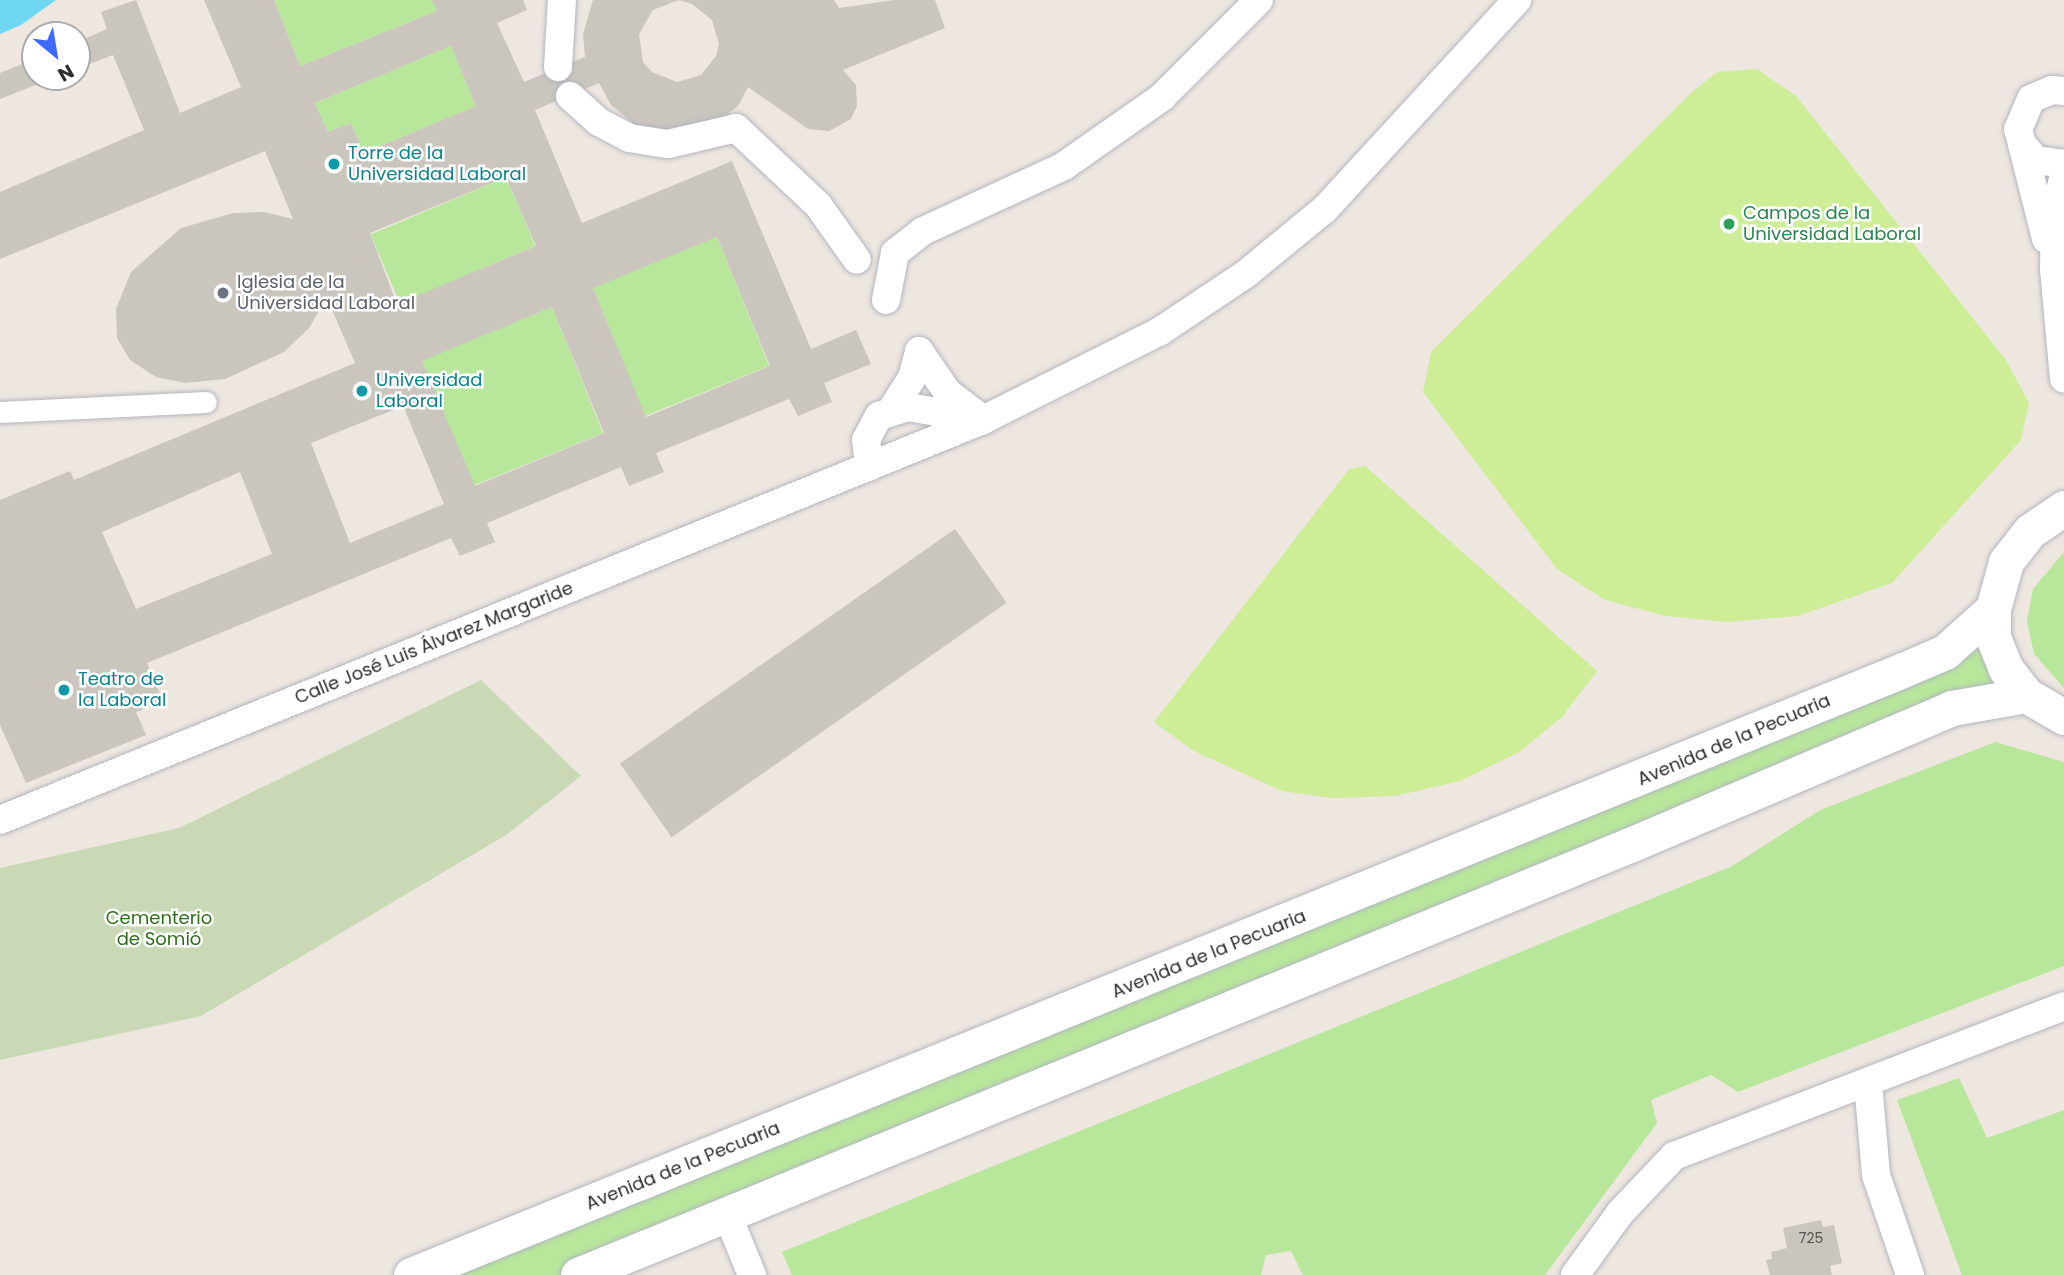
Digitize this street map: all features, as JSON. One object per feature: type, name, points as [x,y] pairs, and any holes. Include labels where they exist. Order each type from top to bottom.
[{"type":"street","points":[[558,68],[562,0]]},
{"type":"street","points":[[886,300],[895,253],[923,231],[1064,166],[1162,97],[1259,0]]},
{"type":"street","name":"Calle José Luis Álvarez Margaride","points":[[0,820],[983,420],[1159,332],[1247,273],[1325,209],[1517,0]]},
{"type":"street","points":[[2054,269],[2018,129],[2024,107],[2041,93],[2064,91]]},
{"type":"street","points":[[570,96],[600,122],[629,138],[668,144],[736,128],[818,205],[857,260]]},
{"type":"street","points":[[2022,144],[2036,160],[2064,164]]},
{"type":"street","points":[[2064,174],[2055,214],[2054,269],[2064,379]]},
{"type":"street","points":[[890,412],[912,378],[919,351],[948,393],[983,420]]},
{"type":"street","points":[[0,412],[206,402]]},
{"type":"street","points":[[869,467],[866,440],[878,416],[908,407],[983,420]]},
{"type":"street","points":[[2064,508],[2030,531],[2006,562],[1993,609],[1993,637],[2006,669],[2026,695],[2064,717]]},
{"type":"street","name":"Avenida de la Pecuaria","points":[[411,1275],[1924,661],[1945,652],[1993,609]]},
{"type":"street","points":[[578,1275],[1633,844],[1952,708],[2026,695]]},
{"type":"street","points":[[1575,1275],[1620,1213],[1674,1156],[2064,1006]]},
{"type":"street","points":[[1868,1083],[1876,1175],[1910,1275]]},
{"type":"street","points":[[727,1214],[752,1275]]},
{"type":"green space","points":[[274,0],[432,0],[437,11],[300,66]]},
{"type":"green space","points":[[451,46],[476,106],[364,153],[351,123],[328,132],[315,103]]},
{"type":"green space","name":"Campos de la Universidad Laboral","points":[[1757,69],[1796,96],[2006,360],[2029,403],[2021,440],[1892,583],[1798,616],[1727,622],[1666,616],[1605,600],[1557,569],[1423,392],[1431,352],[1691,93],[1717,72]]},
{"type":"green space","points":[[506,177],[535,246],[400,303],[371,234]]},
{"type":"green space","points":[[717,237],[769,366],[645,416],[593,287]]},
{"type":"green space","points":[[552,307],[603,433],[472,486],[421,360]]},
{"type":"green space","points":[[1365,466],[1597,671],[1561,718],[1519,752],[1460,781],[1395,796],[1332,798],[1282,791],[1194,751],[1154,722],[1349,469]]},
{"type":"green space","points":[[2064,552],[2064,688],[2034,654],[2027,621],[2033,589]]},
{"type":"green space","points":[[1993,609],[2026,695],[578,1275],[411,1275],[1903,670]]},
{"type":"green space","name":"Cementerio de Somió","points":[[481,680],[581,776],[506,835],[201,1016],[0,1060],[0,868],[179,828]]},
{"type":"green space","points":[[1995,742],[2064,762],[2064,966],[1738,1092],[1711,1075],[1651,1100],[1657,1123],[1545,1275],[1303,1275],[1291,1251],[1266,1255],[1261,1275],[792,1275],[782,1252],[1732,866],[1820,810]]},
{"type":"green space","points":[[1959,1078],[1987,1138],[2064,1110],[2064,1275],[1962,1275],[1897,1100]]},
{"type":"water","points":[[0,0],[56,0],[27,21],[21,21],[21,25],[0,34]]},
{"type":"building","name":"Universidad Laboral","points":[[136,0],[180,113],[241,87],[204,0],[274,0],[300,66],[437,11],[432,0],[523,0],[527,10],[497,23],[524,82],[585,57],[583,34],[593,0],[679,0],[834,0],[839,8],[894,0],[935,0],[945,28],[843,70],[856,85],[857,106],[851,119],[829,131],[808,129],[748,87],[738,106],[724,117],[656,133],[634,124],[611,105],[599,83],[535,110],[582,223],[732,161],[811,349],[856,330],[871,364],[824,383],[832,402],[798,416],[789,399],[656,453],[664,472],[629,486],[621,467],[487,523],[495,542],[460,556],[451,538],[147,663],[163,701],[136,712],[146,735],[26,783],[0,725],[0,500],[70,471],[74,480],[355,363],[327,298],[309,328],[284,352],[225,379],[185,383],[156,377],[130,360],[117,338],[116,309],[131,272],[181,228],[233,213],[264,212],[293,219],[265,151],[0,259],[0,192],[144,130],[113,55],[91,64],[91,36],[107,29],[101,12]],"holes":[[[679,0],[692,4],[712,20],[719,44],[716,56],[701,75],[677,82],[652,72],[643,62],[639,34],[653,10]],[[451,46],[476,106],[364,153],[351,123],[328,132],[315,103]],[[506,177],[536,246],[397,304],[370,233]],[[717,237],[770,366],[646,417],[593,288]],[[552,307],[604,433],[475,486],[422,361]],[[403,406],[444,504],[350,543],[311,443]],[[240,472],[272,554],[136,609],[102,532]]]},
{"type":"building","points":[[21,65],[21,91],[0,99],[0,73]]},
{"type":"building","points":[[955,529],[1007,603],[672,837],[620,764]]},
{"type":"building","points":[[1821,1220],[1823,1227],[1834,1225],[1842,1263],[1830,1266],[1832,1275],[1770,1275],[1766,1260],[1772,1259],[1771,1252],[1787,1248],[1783,1228]]},
{"type":"place","name":"Torre de la Universidad Laboral","points":[[334,164]]},
{"type":"place","name":"Campos de la Universidad Laboral","points":[[1729,224]]},
{"type":"place","name":"Iglesia de la Universidad Laboral","points":[[223,293]]},
{"type":"place","name":"Universidad Laboral","points":[[362,391]]},
{"type":"place","name":"Teatro de la Laboral","points":[[64,690]]}]
